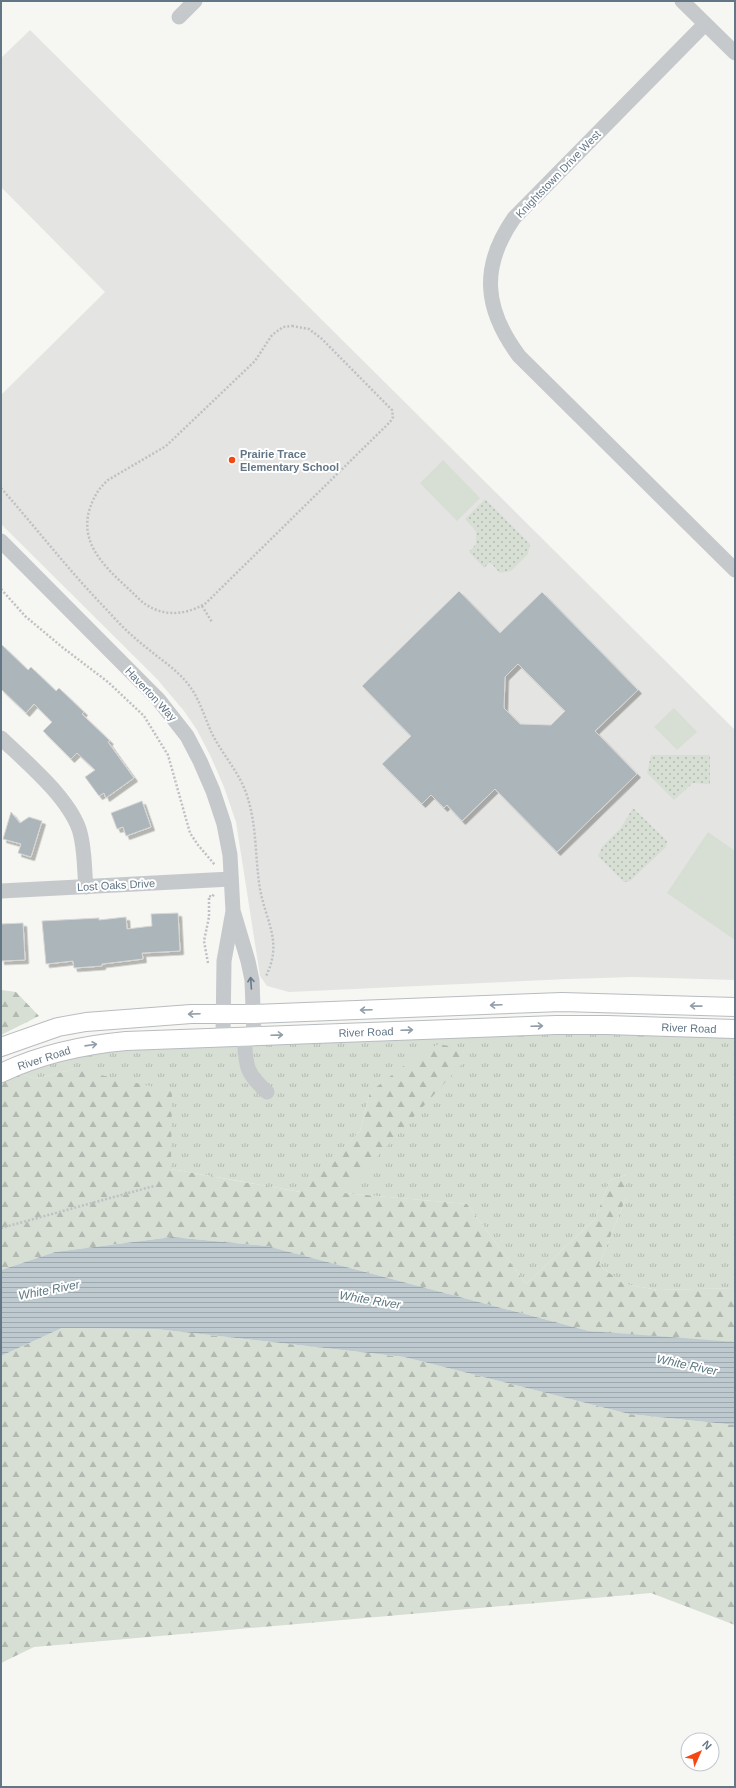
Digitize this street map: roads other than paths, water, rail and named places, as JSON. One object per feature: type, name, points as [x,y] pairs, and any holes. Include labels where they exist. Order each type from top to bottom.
[{"type":"main road","name":"River Road","points":[[1,1047],[58,1027],[123,1018],[562,1002],[735,1007]]},
{"type":"main road","name":"River Road","points":[[1,1073],[38,1058],[90,1044],[126,1041],[556,1025],[735,1029]]},
{"type":"street","points":[[180,17],[195,1]]},
{"type":"street","points":[[682,1],[735,53]]},
{"type":"street","name":"Knightstown Drive West","points":[[705,24],[518,214],[505,232],[498,247],[491,277],[492,305],[506,339],[519,356],[735,570]]},
{"type":"street","name":"Haverton Way","points":[[1,541],[158,699],[187,736],[200,761],[213,791],[224,824],[230,855],[233,911],[252,980],[253,1014],[246,1065],[254,1080],[267,1092]]},
{"type":"street","points":[[1,738],[59,796],[75,819],[82,841],[86,887]]},
{"type":"street","name":"Lost Oaks Drive","points":[[1,891],[231,879]]},
{"type":"street","name":"Haverton Way","points":[[223,1037],[224,961],[233,911]]},
{"type":"water","name":"White River","points":[[172,1237],[267,1246],[589,1331],[735,1342],[735,1425],[629,1414],[404,1357],[156,1329],[62,1328],[1,1356],[1,1270],[55,1252]]},
{"type":"place","name":"Prairie Trace Elementary School","points":[[232,460]]}]
